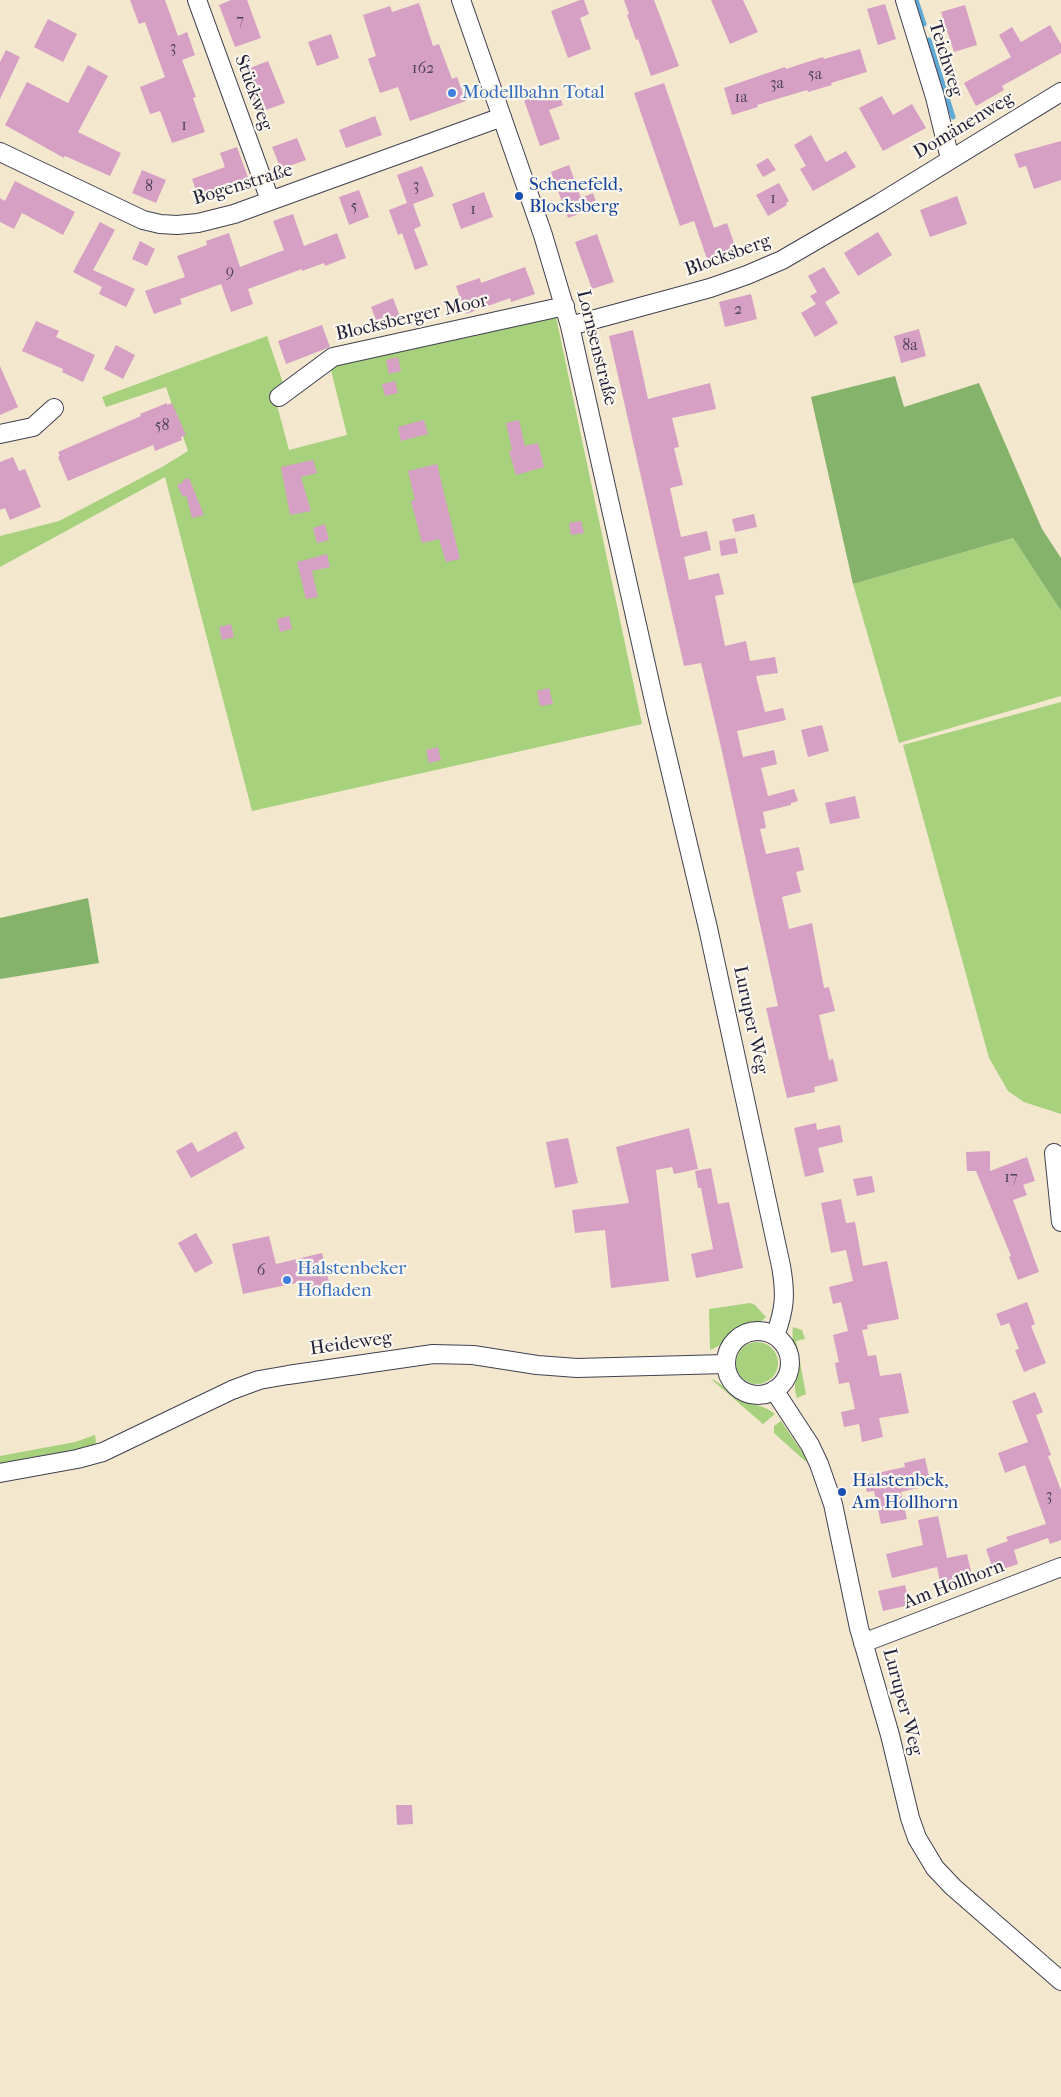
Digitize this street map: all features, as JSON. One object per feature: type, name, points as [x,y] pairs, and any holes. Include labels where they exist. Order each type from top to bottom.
[{"type":"street","name":"Stückweg","points":[[197,0],[270,200]]},
{"type":"street","name":"Lornsenstraße","points":[[461,0],[565,306],[658,714]]},
{"type":"street","name":"Teichweg","points":[[905,0],[935,97],[950,159]]},
{"type":"street","name":"Domänenweg","points":[[889,198],[1061,92]]},
{"type":"street","name":"Bogenstraße","points":[[0,152],[128,214],[160,224],[177,225],[207,221],[234,214],[502,117]]},
{"type":"street","name":"Blocksberg","points":[[570,326],[710,288],[747,275],[782,260],[889,198]]},
{"type":"street","name":"Blocksberger Moor","points":[[279,397],[333,357],[565,306]]},
{"type":"street","points":[[0,434],[33,427],[54,408]]},
{"type":"street","name":"Luruper Weg","points":[[658,714],[710,936],[782,1271],[783,1313],[775,1336]]},
{"type":"street","points":[[1054,1153],[1061,1222]]},
{"type":"street","points":[[760,1331],[775,1336],[784,1343],[789,1355],[788,1375],[774,1390],[764,1394],[752,1395],[741,1391],[732,1383],[726,1373],[725,1364],[728,1352],[734,1343],[743,1336],[760,1331]]},
{"type":"street","name":"Heideweg","points":[[0,1473],[77,1459],[103,1452],[232,1390],[259,1380],[288,1375],[433,1354],[474,1355],[537,1365],[577,1368],[725,1364]]},
{"type":"street","name":"Luruper Weg","points":[[774,1390],[810,1445],[826,1481],[833,1504],[863,1643],[917,1838],[927,1857],[953,1887],[1061,1981]]},
{"type":"street","name":"Am Hollhorn","points":[[863,1643],[1061,1567]]},
{"type":"green space","points":[[556,317],[642,724],[252,811],[165,477],[0,567],[0,536],[59,521],[162,467],[188,451],[166,387],[106,407],[102,397],[267,336],[284,386],[274,394],[289,450],[347,435],[330,366]]},
{"type":"green space","points":[[895,376],[904,407],[979,383],[1042,529],[1061,558],[1061,611],[1013,538],[853,584],[811,397]]},
{"type":"green space","points":[[1013,538],[1061,611],[1061,696],[899,743],[853,584]]},
{"type":"green space","points":[[1061,702],[1061,1114],[1024,1102],[1008,1091],[989,1058],[903,745]]},
{"type":"green space","points":[[88,898],[99,963],[0,979],[0,918]]},
{"type":"green space","points":[[750,1303],[755,1305],[766,1317],[737,1332],[710,1350],[709,1309]]},
{"type":"green space","points":[[793,1327],[802,1330],[805,1339],[796,1341],[806,1394],[797,1398],[795,1389],[797,1363],[793,1341]]},
{"type":"green space","points":[[757,1342],[772,1348],[778,1363],[772,1378],[757,1384],[742,1378],[736,1363],[742,1348]]},
{"type":"green space","points":[[711,1379],[741,1400],[766,1408],[775,1414],[763,1424]]},
{"type":"green space","points":[[781,1421],[807,1459],[805,1461],[774,1433],[774,1426]]},
{"type":"green space","points":[[95,1435],[95,1446],[0,1466],[0,1456],[75,1442]]},
{"type":"building","points":[[130,0],[165,0],[178,36],[187,32],[195,55],[182,60],[196,97],[193,98],[205,132],[172,143],[160,111],[150,114],[140,87],[165,77],[145,22],[139,24]]},
{"type":"building","points":[[231,0],[247,0],[261,38],[235,47],[219,5]]},
{"type":"building","points":[[584,0],[589,14],[580,18],[591,49],[568,58],[551,11]]},
{"type":"building","points":[[624,0],[654,0],[679,66],[651,76],[627,15],[629,14]]},
{"type":"building","points":[[711,0],[743,0],[758,32],[730,44]]},
{"type":"building","points":[[419,3],[433,46],[439,44],[452,79],[457,77],[466,101],[410,121],[398,87],[380,93],[368,59],[376,56],[363,15],[390,6],[392,12]]},
{"type":"building","points":[[885,4],[896,39],[878,45],[867,9]]},
{"type":"building","points":[[965,5],[977,45],[954,52],[941,12]]},
{"type":"building","points":[[48,19],[77,34],[63,62],[34,47]]},
{"type":"building","points":[[1050,25],[1061,44],[1061,53],[1002,86],[1004,90],[976,106],[964,83],[1011,57],[999,35],[1012,27],[1021,42]]},
{"type":"building","points":[[331,34],[339,58],[317,66],[308,42]]},
{"type":"building","points":[[860,49],[867,72],[831,83],[832,85],[808,92],[807,90],[757,105],[758,107],[732,115],[724,88],[785,67],[786,69],[823,57],[824,59]]},
{"type":"building","points":[[6,50],[20,57],[0,99],[0,62]]},
{"type":"building","points":[[268,61],[285,103],[258,113],[242,71]]},
{"type":"building","points":[[88,65],[108,76],[78,132],[121,153],[110,176],[65,156],[64,158],[5,125],[27,82],[68,103]]},
{"type":"building","points":[[664,83],[714,228],[727,223],[736,249],[707,259],[694,221],[680,226],[634,93]]},
{"type":"building","points":[[557,89],[563,105],[549,110],[560,139],[540,146],[524,100]]},
{"type":"building","points":[[882,96],[893,115],[912,104],[926,128],[883,151],[859,108]]},
{"type":"building","points":[[375,116],[382,135],[346,148],[339,130]]},
{"type":"building","points":[[811,135],[826,162],[846,151],[856,167],[813,191],[800,169],[806,166],[794,145]]},
{"type":"building","points":[[297,138],[306,160],[281,169],[272,147]]},
{"type":"building","points":[[1061,141],[1061,180],[1034,189],[1026,166],[1019,168],[1014,154]]},
{"type":"building","points":[[237,147],[250,183],[200,201],[192,179],[225,167],[220,153]]},
{"type":"building","points":[[768,158],[776,170],[763,177],[756,165]]},
{"type":"building","points":[[569,165],[581,198],[593,193],[598,207],[568,218],[551,172]]},
{"type":"building","points":[[422,166],[434,196],[413,204],[421,226],[414,229],[428,265],[415,270],[402,233],[398,235],[389,210],[407,203],[397,175]]},
{"type":"building","points":[[142,170],[166,180],[156,203],[132,193]]},
{"type":"building","points":[[15,181],[75,212],[63,235],[22,213],[14,229],[0,222],[0,198],[5,201]]},
{"type":"building","points":[[779,183],[789,201],[786,203],[787,205],[768,216],[756,195]]},
{"type":"building","points":[[359,190],[369,217],[349,225],[339,197]]},
{"type":"building","points":[[484,192],[493,217],[461,229],[452,204]]},
{"type":"building","points":[[957,196],[967,224],[930,237],[920,210]]},
{"type":"building","points":[[293,214],[304,246],[337,233],[346,258],[325,266],[324,263],[302,271],[302,269],[248,289],[253,304],[231,312],[221,284],[180,299],[182,304],[154,314],[145,291],[185,277],[177,256],[207,245],[206,241],[229,233],[240,267],[284,250],[273,221]]},
{"type":"building","points":[[100,222],[115,230],[93,270],[135,289],[126,307],[99,294],[102,287],[73,272]]},
{"type":"building","points":[[878,232],[892,255],[858,276],[844,253]]},
{"type":"building","points":[[597,234],[614,282],[592,289],[575,242]]},
{"type":"building","points":[[140,241],[155,249],[147,266],[132,259]]},
{"type":"building","points":[[525,267],[535,294],[511,302],[510,298],[466,314],[456,286],[480,278],[481,283]]},
{"type":"building","points":[[824,267],[840,293],[825,302],[838,323],[815,337],[801,313],[816,304],[810,296],[817,292],[808,276]]},
{"type":"building","points":[[751,294],[757,319],[725,327],[719,302]]},
{"type":"building","points":[[393,298],[402,322],[380,330],[371,307]]},
{"type":"building","points":[[36,321],[59,331],[56,337],[95,355],[83,382],[62,372],[63,369],[22,351]]},
{"type":"building","points":[[322,325],[330,347],[286,364],[278,341]]},
{"type":"building","points":[[919,329],[926,356],[901,363],[894,336]]},
{"type":"building","points":[[633,330],[648,399],[710,383],[716,409],[672,418],[679,447],[674,448],[683,485],[670,488],[681,537],[707,531],[711,550],[684,557],[689,580],[719,573],[724,594],[715,596],[725,646],[746,641],[750,661],[775,657],[778,673],[756,676],[765,712],[783,708],[786,720],[737,731],[743,757],[774,750],[777,764],[761,768],[768,796],[794,789],[798,801],[791,803],[791,805],[763,812],[766,828],[760,829],[766,854],[799,847],[804,870],[796,872],[801,892],[782,897],[789,929],[812,923],[824,988],[829,987],[835,1011],[819,1015],[829,1060],[833,1059],[838,1081],[814,1087],[815,1092],[787,1098],[766,1008],[778,1006],[721,747],[701,663],[684,666],[609,336]]},
{"type":"building","points":[[116,345],[135,355],[123,379],[104,369]]},
{"type":"building","points":[[398,357],[401,371],[389,374],[386,360]]},
{"type":"building","points":[[0,366],[18,407],[0,415]]},
{"type":"building","points":[[395,381],[398,393],[385,396],[382,384]]},
{"type":"building","points":[[167,403],[167,405],[172,403],[186,435],[181,437],[182,440],[155,451],[153,445],[68,481],[58,457],[60,456],[58,452]]},
{"type":"building","points":[[424,420],[428,434],[401,441],[398,427]]},
{"type":"building","points":[[519,420],[525,446],[538,443],[544,467],[516,475],[509,451],[512,450],[506,423]]},
{"type":"building","points":[[13,457],[19,471],[25,469],[41,507],[10,520],[5,508],[0,510],[0,462]]},
{"type":"building","points":[[313,460],[317,473],[301,477],[311,511],[290,515],[281,467]]},
{"type":"building","points":[[437,464],[460,559],[446,562],[439,539],[422,543],[411,501],[415,500],[408,471]]},
{"type":"building","points":[[189,478],[204,515],[192,518],[186,495],[183,497],[177,485]]},
{"type":"building","points":[[754,514],[757,527],[735,532],[732,519]]},
{"type":"building","points":[[581,521],[584,533],[571,535],[569,523]]},
{"type":"building","points":[[325,524],[329,540],[317,543],[313,528]]},
{"type":"building","points":[[735,538],[738,553],[721,556],[719,541]]},
{"type":"building","points":[[327,554],[330,567],[312,571],[318,597],[306,599],[297,562]]},
{"type":"building","points":[[289,616],[292,629],[280,632],[277,619]]},
{"type":"building","points":[[231,624],[234,637],[222,640],[219,627]]},
{"type":"building","points":[[549,688],[553,704],[540,706],[537,691]]},
{"type":"building","points":[[822,725],[829,751],[808,757],[801,730]]},
{"type":"building","points":[[438,747],[441,760],[429,763],[426,750]]},
{"type":"building","points":[[855,796],[860,818],[830,824],[825,803]]},
{"type":"building","points":[[816,1123],[817,1130],[840,1125],[843,1142],[818,1148],[824,1172],[805,1177],[794,1128]]},
{"type":"building","points":[[689,1128],[698,1169],[674,1174],[672,1167],[656,1170],[669,1281],[611,1288],[605,1230],[575,1233],[572,1210],[629,1203],[616,1147]]},
{"type":"building","points":[[236,1131],[245,1148],[191,1178],[176,1151],[192,1142],[198,1152]]},
{"type":"building","points":[[568,1138],[578,1183],[555,1188],[546,1142]]},
{"type":"building","points":[[990,1151],[990,1171],[1027,1157],[1035,1181],[1023,1185],[1027,1195],[1013,1200],[1039,1272],[1018,1280],[1009,1257],[1011,1256],[976,1171],[967,1171],[966,1152]]},
{"type":"building","points":[[711,1168],[718,1204],[729,1202],[743,1268],[696,1278],[691,1254],[713,1249],[701,1188],[698,1188],[695,1171]]},
{"type":"building","points":[[872,1176],[875,1192],[857,1196],[853,1179]]},
{"type":"building","points":[[841,1199],[846,1223],[855,1222],[863,1266],[887,1261],[899,1319],[867,1325],[868,1329],[862,1330],[868,1356],[876,1355],[880,1376],[901,1373],[909,1413],[879,1418],[883,1437],[862,1442],[859,1424],[844,1427],[841,1412],[855,1409],[849,1382],[839,1384],[835,1363],[839,1362],[833,1335],[848,1331],[841,1302],[833,1304],[829,1287],[853,1281],[846,1250],[831,1253],[821,1203]]},
{"type":"building","points":[[196,1233],[213,1263],[195,1273],[178,1243]]},
{"type":"building","points":[[269,1236],[276,1264],[322,1253],[330,1286],[304,1292],[301,1282],[243,1294],[232,1244]]},
{"type":"building","points":[[1027,1302],[1035,1324],[1031,1326],[1046,1363],[1024,1372],[1015,1350],[1019,1349],[1009,1323],[1001,1326],[996,1314]]},
{"type":"building","points":[[1035,1392],[1043,1412],[1036,1415],[1051,1455],[1048,1456],[1061,1490],[1061,1540],[1050,1544],[1048,1538],[1014,1550],[1018,1564],[994,1572],[986,1549],[1008,1541],[1006,1537],[1046,1524],[1025,1465],[1005,1473],[998,1453],[1028,1442],[1012,1401]]},
{"type":"building","points":[[925,1458],[931,1485],[901,1492],[907,1519],[881,1524],[874,1491],[867,1492],[863,1476],[905,1467],[904,1463]]},
{"type":"building","points":[[938,1516],[947,1558],[967,1554],[973,1580],[941,1586],[937,1567],[892,1578],[886,1554],[923,1545],[918,1520]]},
{"type":"building","points":[[905,1585],[910,1605],[883,1611],[878,1591]]},
{"type":"building","points":[[396,1805],[412,1805],[413,1824],[397,1825]]},
{"type":"waterway","points":[[916,0],[924,24]]},
{"type":"waterway","points":[[929,40],[953,117]]},
{"type":"place","name":"Modellbahn Total","points":[[452,93]]},
{"type":"place","name":"Schenefeld, Blocksberg","points":[[519,196]]},
{"type":"place","name":"Halstenbeker Hofladen","points":[[287,1280]]},
{"type":"place","name":"Halstenbek, Am Hollhorn","points":[[842,1492]]}]
